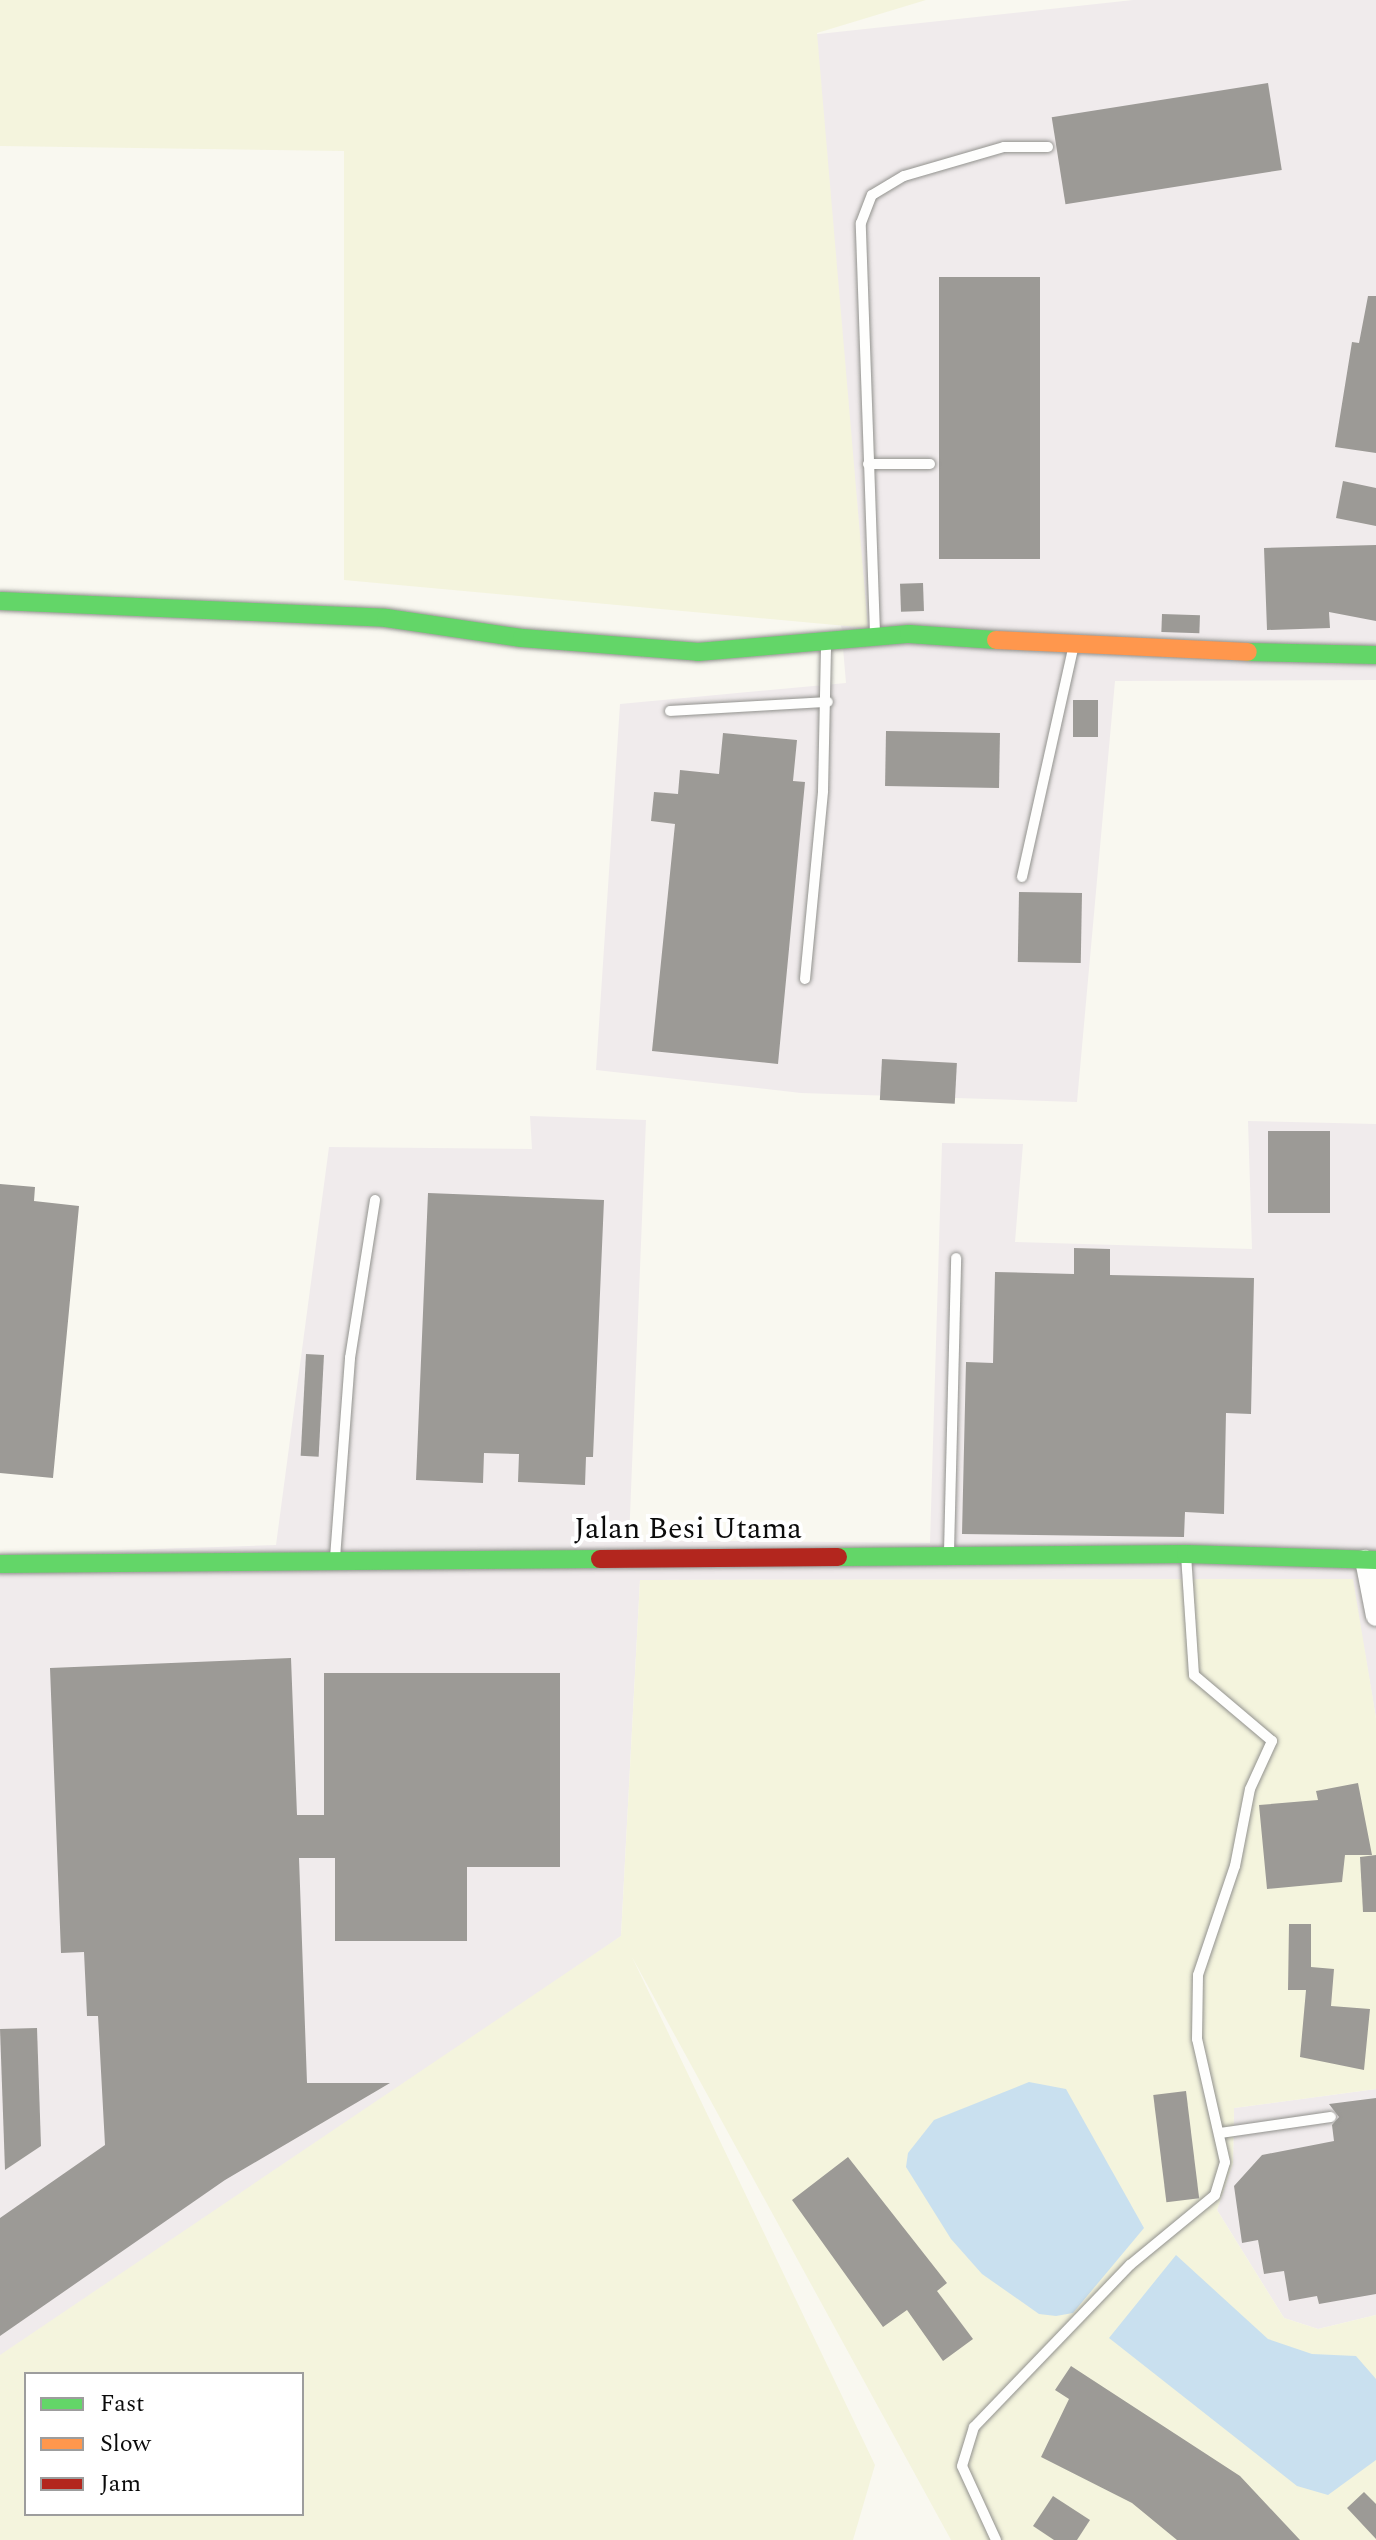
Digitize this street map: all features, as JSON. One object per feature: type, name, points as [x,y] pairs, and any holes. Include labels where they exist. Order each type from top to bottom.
[{"type":"street","points":[[0,601],[386,618],[522,638],[698,652],[875,635],[1376,655]]},
{"type":"street","name":"Jalan Besi Utama","points":[[0,1564],[1186,1554],[1370,1560]]},
{"type":"street","points":[[1370,1560],[1376,1616]]},
{"type":"lane","points":[[875,635],[861,223],[872,195],[945,160],[1004,147],[1048,147]]},
{"type":"lane","points":[[868,464],[930,464]]},
{"type":"lane","points":[[805,979],[828,702],[826,640]]},
{"type":"lane","points":[[1022,877],[1074,644]]},
{"type":"lane","points":[[670,711],[828,702]]},
{"type":"lane","points":[[335,1560],[350,1358],[375,1200]]},
{"type":"lane","points":[[949,1556],[956,1258]]},
{"type":"lane","points":[[996,2540],[962,2466],[974,2427],[1130,2265],[1215,2195],[1225,2162],[1197,2039],[1198,1975],[1235,1866],[1250,1789],[1268,1761],[1272,1741],[1194,1675],[1186,1554]]},
{"type":"lane","points":[[1220,2133],[1331,2117]]},
{"type":"shaded area","points":[[1133,0],[1376,0],[1376,680],[1115,681],[1077,1102],[801,1093],[596,1070],[620,704],[846,683],[791,37]]},
{"type":"shaded area","points":[[530,1116],[646,1120],[629,1540],[930,1543],[942,1143],[1023,1144],[1015,1242],[1252,1249],[1248,1121],[1376,1124],[1376,1718],[1352,1579],[640,1580],[621,1936],[0,2380],[0,1554],[276,1545],[329,1147],[532,1149]]},
{"type":"shaded area","points":[[1376,2089],[1376,2315],[1318,2329],[1284,2318],[1217,2210],[1233,2163],[1234,2108]]},
{"type":"green space","points":[[0,0],[926,0],[817,33],[868,628],[344,580],[344,151],[0,146]]},
{"type":"green space","points":[[1353,1579],[1376,1718],[1376,2089],[1234,2108],[1233,2163],[1217,2210],[1284,2318],[1318,2329],[1376,2315],[1376,2540],[951,2540],[632,1957],[875,2465],[853,2540],[0,2540],[0,2355],[621,1936],[640,1580]]},
{"type":"water","points":[[1029,2082],[1066,2089],[1144,2228],[1073,2313],[1056,2316],[1039,2314],[982,2274],[951,2239],[906,2167],[908,2153],[934,2120]]},
{"type":"water","points":[[1176,2255],[1268,2339],[1312,2354],[1356,2356],[1376,2379],[1376,2460],[1328,2495],[1297,2486],[1109,2338]]},
{"type":"building","points":[[1268,83],[1282,170],[1065,204],[1052,117]]},
{"type":"building","points":[[939,277],[1040,277],[1040,559],[939,559]]},
{"type":"building","points":[[1368,296],[1376,296],[1376,453],[1335,447],[1352,342],[1359,343]]},
{"type":"building","points":[[1343,481],[1376,488],[1376,526],[1336,518]]},
{"type":"building","points":[[1376,545],[1376,621],[1329,612],[1330,628],[1267,630],[1264,548]]},
{"type":"building","points":[[923,583],[924,611],[901,612],[900,584]]},
{"type":"building","points":[[1162,614],[1200,615],[1199,633],[1161,632]]},
{"type":"building","points":[[1073,700],[1098,700],[1098,737],[1073,737]]},
{"type":"building","points":[[886,731],[1000,733],[999,788],[885,786]]},
{"type":"building","points":[[723,733],[797,740],[793,781],[805,782],[778,1064],[652,1051],[675,824],[651,821],[654,792],[678,794],[680,770],[719,774]]},
{"type":"building","points":[[1019,892],[1082,893],[1081,963],[1018,962]]},
{"type":"building","points":[[882,1059],[957,1063],[955,1104],[880,1100]]},
{"type":"building","points":[[1268,1131],[1330,1131],[1330,1213],[1268,1213]]},
{"type":"building","points":[[0,1184],[35,1187],[34,1201],[79,1206],[53,1478],[0,1473]]},
{"type":"building","points":[[428,1193],[604,1200],[593,1457],[586,1457],[585,1485],[518,1482],[519,1454],[484,1453],[483,1483],[416,1480]]},
{"type":"building","points":[[1074,1248],[1110,1249],[1110,1275],[1254,1278],[1251,1414],[1226,1413],[1224,1514],[1185,1512],[1184,1537],[962,1534],[966,1362],[993,1363],[995,1272],[1074,1274]]},
{"type":"building","points":[[306,1354],[324,1355],[319,1457],[301,1456]]},
{"type":"building","points":[[291,1658],[297,1815],[324,1815],[324,1673],[560,1673],[560,1867],[467,1867],[467,1941],[335,1941],[335,1858],[299,1858],[307,2083],[390,2083],[225,2180],[0,2336],[0,2218],[105,2145],[98,2016],[87,2016],[84,1952],[61,1953],[50,1668]]},
{"type":"building","points":[[1358,1783],[1372,1855],[1345,1855],[1342,1882],[1267,1889],[1259,1805],[1318,1800],[1316,1791]]},
{"type":"building","points":[[1376,1855],[1376,1912],[1363,1912],[1360,1857]]},
{"type":"building","points":[[1289,1924],[1311,1924],[1311,1967],[1334,1969],[1331,2006],[1370,2009],[1364,2070],[1300,2057],[1306,1990],[1288,1990]]},
{"type":"building","points":[[37,2028],[41,2146],[5,2170],[0,2029]]},
{"type":"building","points":[[1186,2091],[1199,2198],[1166,2202],[1153,2095]]},
{"type":"building","points":[[1376,2098],[1376,2294],[1319,2304],[1317,2296],[1289,2301],[1284,2271],[1264,2274],[1258,2240],[1242,2243],[1234,2186],[1262,2155],[1334,2141],[1332,2125],[1339,2117],[1329,2104]]},
{"type":"building","points":[[848,2157],[947,2283],[937,2291],[973,2339],[943,2361],[907,2310],[883,2327],[792,2200]]},
{"type":"building","points":[[1071,2366],[1240,2476],[1300,2540],[1177,2540],[1132,2503],[1041,2457],[1069,2399],[1055,2390]]},
{"type":"building","points":[[1364,2492],[1376,2504],[1376,2539],[1347,2508]]},
{"type":"building","points":[[1053,2496],[1090,2520],[1077,2540],[1054,2540],[1033,2526]]},
{"type":"traffic: fast","points":[[0,601],[386,618],[522,638],[698,652],[909,634],[996,640]]},
{"type":"traffic: fast","points":[[1248,652],[1376,655]]},
{"type":"traffic: fast","points":[[838,1557],[1186,1554],[1376,1560]]},
{"type":"traffic: fast","points":[[0,1564],[600,1559]]},
{"type":"traffic: slow","points":[[996,640],[1248,652]]},
{"type":"traffic: jam","points":[[600,1559],[838,1557]]}]
